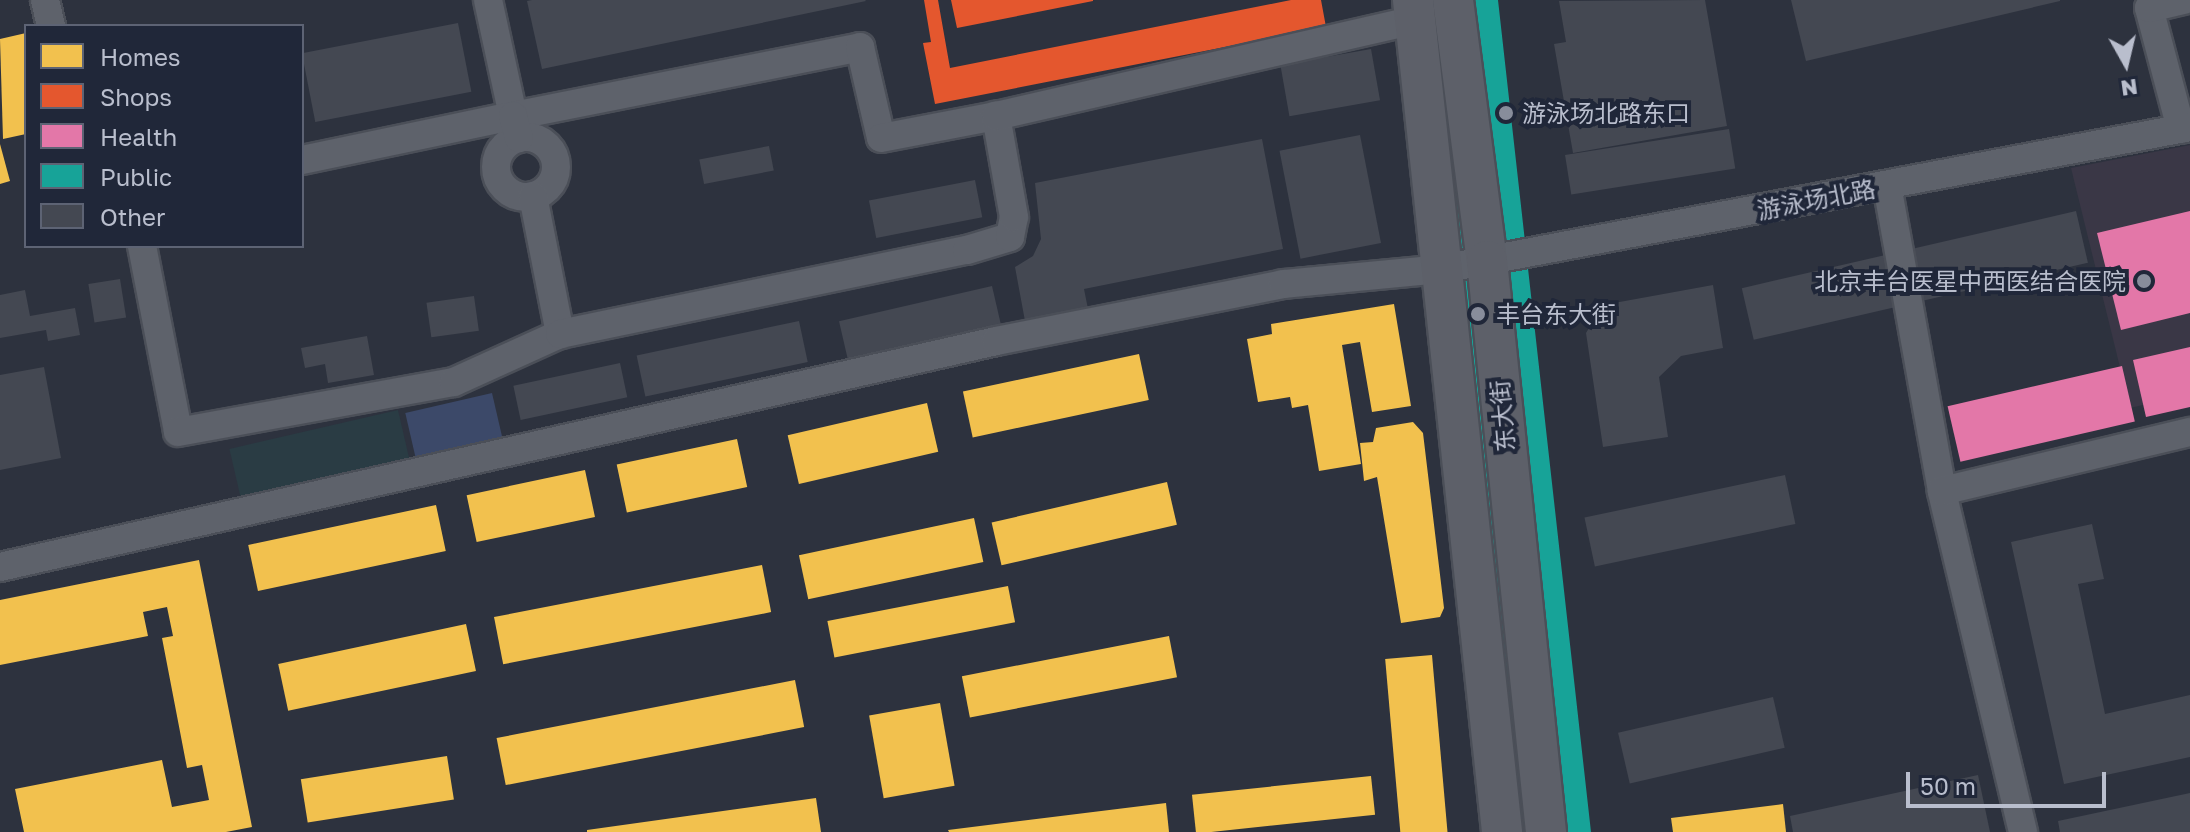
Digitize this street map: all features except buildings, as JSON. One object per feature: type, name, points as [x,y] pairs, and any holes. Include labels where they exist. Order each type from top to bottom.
[{"type":"main road","name":"东大街","points":[[1453,0],[1487,261],[1546,832]]},
{"type":"main road","name":"东大街","points":[[1415,10],[1502,832]]},
{"type":"street","points":[[45,0],[51,24]]},
{"type":"street","points":[[488,0],[516,127],[498,155],[497,176],[509,192],[533,196],[552,182],[556,164],[542,141],[516,127]]},
{"type":"street","points":[[2185,0],[2149,8],[2186,128]]},
{"type":"street","points":[[304,160],[516,127],[860,47],[881,138],[996,116],[1415,10]]},
{"type":"street","points":[[142,248],[178,432],[454,382],[560,334],[967,250],[1010,237],[1014,217],[996,116]]},
{"type":"street","name":"游泳场北路","points":[[0,567],[996,341],[1283,284],[1442,269],[1487,261],[2186,128]]},
{"type":"street","points":[[1887,185],[1942,491],[2023,832]]},
{"type":"street","points":[[533,196],[560,334]]},
{"type":"street","points":[[1942,491],[2190,432]]},
{"type":"shaded area","name":"北京丰台医星中西医结合医院","points":[[2190,145],[2190,394],[2130,408],[2071,168]]},
{"type":"shaded area","points":[[398,410],[411,466],[242,504],[229,449]]},
{"type":"water","points":[[492,393],[504,447],[418,467],[405,413]]},
{"type":"place","name":"游泳场北路东口","points":[[1506,113]]},
{"type":"place","name":"北京丰台医星中西医结合医院","points":[[2144,281]]},
{"type":"place","name":"丰台东大街","points":[[1478,314]]}]
